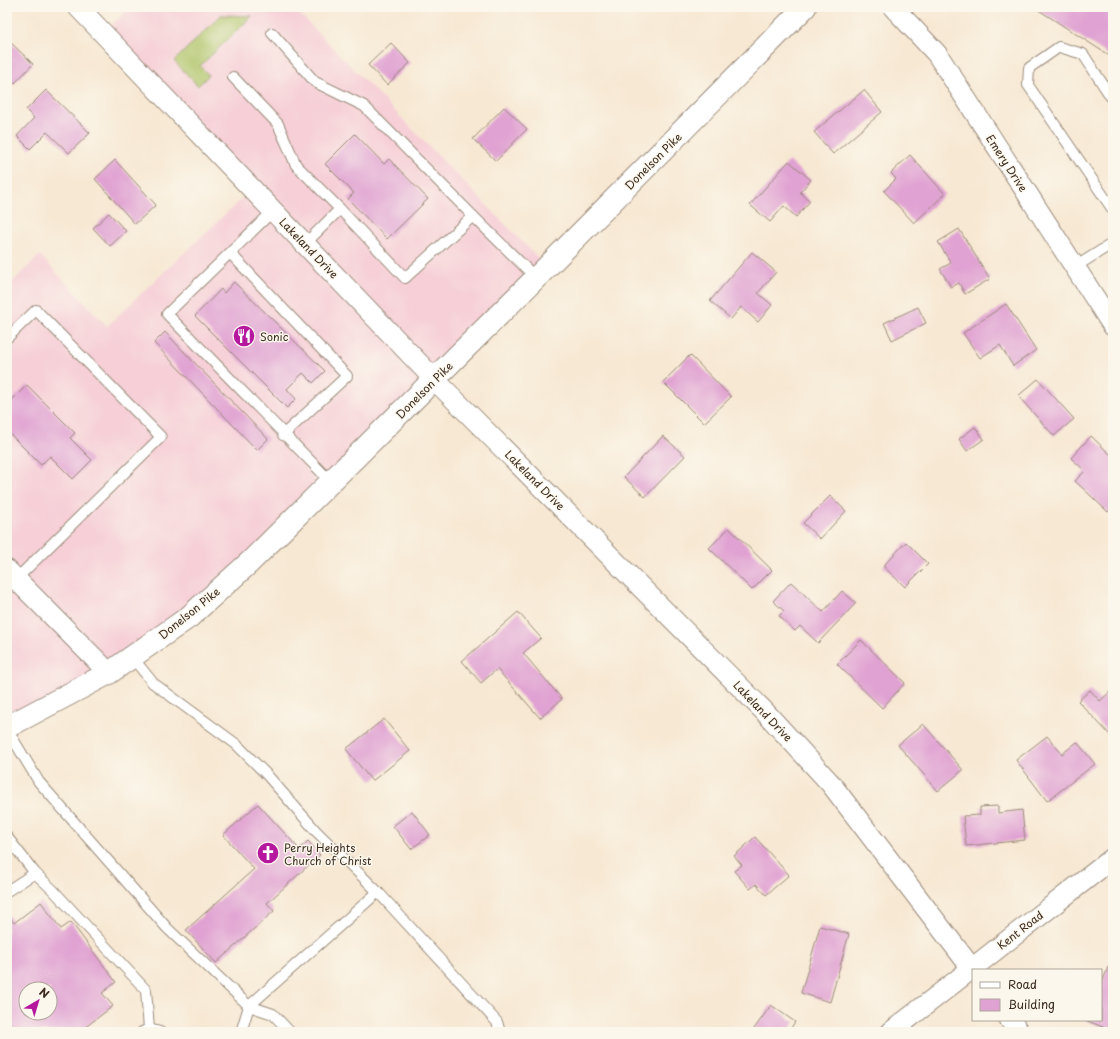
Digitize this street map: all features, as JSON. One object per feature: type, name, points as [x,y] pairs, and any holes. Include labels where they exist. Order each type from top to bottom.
[{"type":"main road","name":"Donelson Pike","points":[[7,728],[109,673],[189,617],[258,555],[805,7]]},
{"type":"street","name":"Lakeland Drive","points":[[78,7],[434,379],[765,712],[831,784],[973,969]]},
{"type":"street","name":"Emery Drive","points":[[893,7],[937,54],[1113,326]]},
{"type":"street","points":[[10,579],[109,673]]},
{"type":"street","name":"Kent Road","points":[[973,969],[1113,858]]},
{"type":"street","name":"Kent Road","points":[[890,1032],[972,970]]},
{"type":"street","points":[[1011,1021],[1019,1032]]},
{"type":"lane","points":[[272,33],[315,82],[364,106],[536,278]]},
{"type":"lane","points":[[1113,100],[1083,54],[1059,47],[1029,68],[1028,85],[1113,210]]},
{"type":"lane","points":[[233,77],[278,124],[296,165],[405,278],[473,216]]},
{"type":"lane","points":[[305,244],[340,209]]},
{"type":"lane","points":[[273,211],[231,254],[167,314],[283,435],[331,482]]},
{"type":"lane","points":[[1075,267],[1113,243]]},
{"type":"lane","points":[[231,254],[347,376],[283,435]]},
{"type":"lane","points":[[7,338],[36,310],[161,437],[10,579]]},
{"type":"lane","points":[[132,657],[153,682],[236,744],[267,775],[316,831],[378,892],[497,1022],[500,1032]]},
{"type":"lane","points":[[7,728],[39,782],[167,928],[249,1006],[273,1014],[290,1032]]},
{"type":"lane","points":[[7,837],[35,873],[53,890],[146,990],[145,1030],[160,1032]]},
{"type":"lane","points":[[7,891],[35,873]]},
{"type":"lane","points":[[241,1032],[249,1006],[378,892]]},
{"type":"shaded area","points":[[131,7],[247,7],[296,10],[547,267],[189,617],[7,727],[7,287],[40,255],[107,326],[252,189],[103,33]]},
{"type":"green space","points":[[221,15],[252,16],[200,66],[209,75],[198,86],[174,61]]},
{"type":"building","points":[[1034,7],[1113,7],[1113,58]]},
{"type":"building","points":[[7,39],[33,64],[14,84],[7,78]]},
{"type":"building","points":[[391,43],[410,63],[387,85],[368,65]]},
{"type":"building","points":[[46,90],[90,133],[69,153],[47,132],[30,149],[17,136],[34,118],[26,110]]},
{"type":"building","points":[[864,90],[882,112],[833,154],[814,132]]},
{"type":"building","points":[[504,107],[527,129],[496,161],[473,139]]},
{"type":"building","points":[[355,134],[384,164],[389,159],[428,199],[387,239],[348,199],[354,193],[325,164]]},
{"type":"building","points":[[910,155],[945,194],[914,223],[884,191],[896,179],[891,173]]},
{"type":"building","points":[[115,160],[156,205],[135,224],[95,179]]},
{"type":"building","points":[[789,161],[811,180],[800,192],[810,201],[796,217],[784,206],[770,222],[750,205]]},
{"type":"building","points":[[109,213],[126,231],[110,246],[93,228]]},
{"type":"building","points":[[959,229],[990,279],[965,294],[959,283],[951,287],[940,269],[951,263],[938,242]]},
{"type":"building","points":[[752,252],[776,272],[758,293],[772,305],[758,322],[741,307],[731,319],[710,301]]},
{"type":"building","points":[[234,282],[325,371],[313,383],[303,373],[287,389],[296,399],[287,408],[195,316],[221,289],[224,293]]},
{"type":"building","points":[[1006,304],[1036,350],[1013,366],[1000,345],[980,358],[963,333]]},
{"type":"building","points":[[918,307],[926,323],[892,340],[884,323]]},
{"type":"building","points":[[165,332],[268,439],[257,450],[154,343]]},
{"type":"building","points":[[690,355],[731,397],[704,423],[663,382]]},
{"type":"building","points":[[1038,379],[1074,419],[1054,436],[1018,396]]},
{"type":"building","points":[[27,385],[75,433],[70,438],[92,460],[73,479],[50,456],[41,465],[7,431],[7,405]]},
{"type":"building","points":[[975,427],[984,439],[967,451],[959,439]]},
{"type":"building","points":[[663,436],[685,456],[645,497],[624,477]]},
{"type":"building","points":[[1091,436],[1113,457],[1113,506],[1108,512],[1075,481],[1085,471],[1071,458]]},
{"type":"building","points":[[830,496],[846,511],[820,539],[803,523]]},
{"type":"building","points":[[729,528],[772,570],[752,590],[709,548]]},
{"type":"building","points":[[906,542],[928,564],[905,587],[883,566]]},
{"type":"building","points":[[791,582],[823,612],[842,591],[856,603],[818,643],[800,626],[795,631],[779,616],[784,611],[773,601]]},
{"type":"building","points":[[518,612],[541,638],[523,653],[562,699],[540,718],[497,669],[481,683],[462,661]]},
{"type":"building","points":[[861,640],[905,683],[882,708],[837,664]]},
{"type":"building","points":[[1113,689],[1113,738],[1078,701],[1090,690],[1100,701]]},
{"type":"building","points":[[384,719],[410,751],[372,781],[346,749]]},
{"type":"building","points":[[923,724],[963,770],[938,791],[898,745]]},
{"type":"building","points":[[1047,736],[1062,754],[1077,742],[1095,764],[1047,801],[1016,760]]},
{"type":"building","points":[[258,804],[299,849],[308,841],[320,855],[267,903],[274,911],[216,963],[186,930],[254,869],[223,835]]},
{"type":"building","points":[[998,806],[998,813],[1022,810],[1025,840],[966,846],[963,816],[980,815],[980,807]]},
{"type":"building","points":[[412,811],[430,835],[411,849],[393,826]]},
{"type":"building","points":[[755,837],[789,875],[766,895],[756,884],[750,889],[734,871],[742,865],[734,856]]},
{"type":"building","points":[[41,902],[61,929],[71,922],[116,982],[102,993],[113,1006],[79,1032],[7,1031],[7,913],[14,923]]},
{"type":"building","points":[[820,926],[849,934],[830,1002],[801,993]]},
{"type":"building","points":[[1109,965],[1113,967],[1113,1031],[1088,1021],[1102,1021],[1102,982]]},
{"type":"building","points":[[771,1005],[795,1022],[788,1032],[752,1032]]},
{"type":"place","name":"Sonic","points":[[244,336]]},
{"type":"place","name":"Perry Heights Church of Christ","points":[[268,853]]}]
